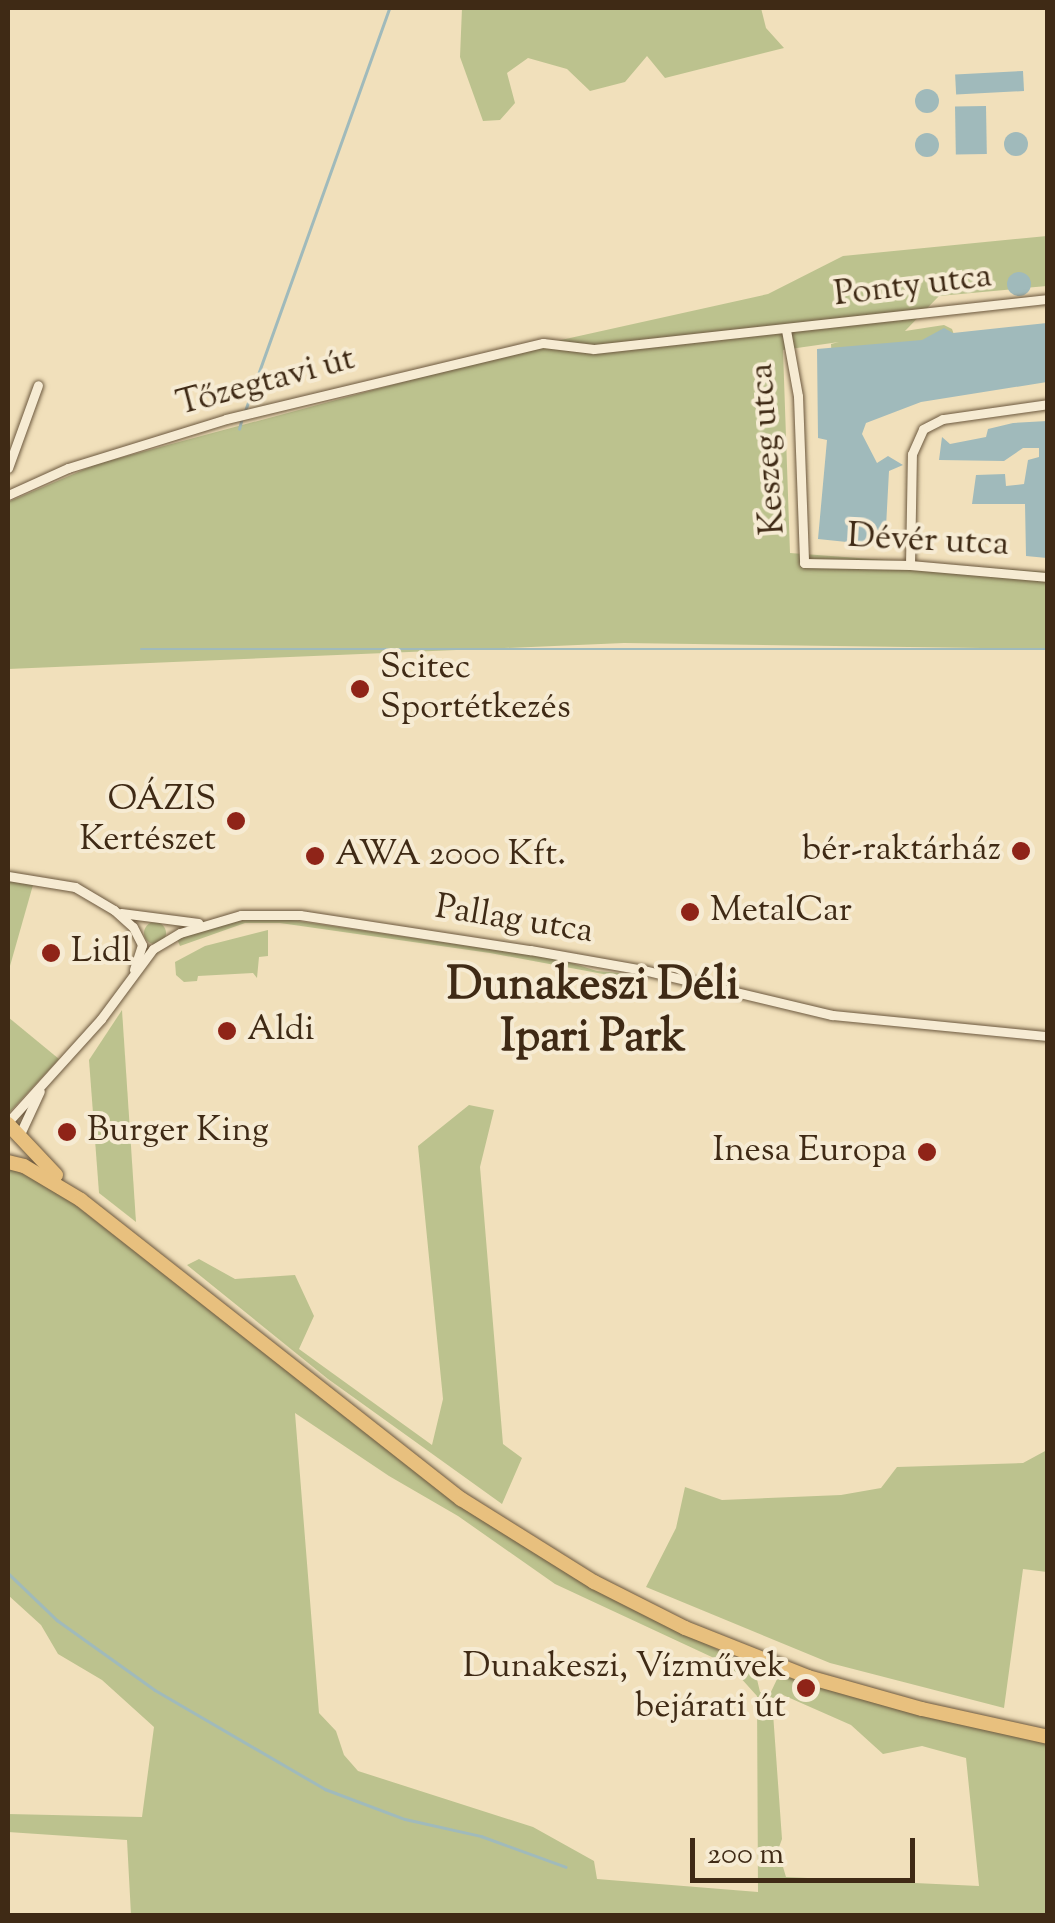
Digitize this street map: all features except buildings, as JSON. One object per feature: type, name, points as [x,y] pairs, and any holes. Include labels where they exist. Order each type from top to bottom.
[{"type":"main road","points":[[8,1161],[18,1152],[14,1130]]},
{"type":"main road","points":[[14,1130],[82,1200],[461,1499],[594,1582],[684,1628],[808,1677],[922,1710],[1048,1737]]},
{"type":"main road","points":[[8,1161],[24,1166],[82,1200]]},
{"type":"street","name":"Ponty utca","points":[[543,343],[594,348],[1048,299]]},
{"type":"street","name":"Keszeg utca","points":[[786,330],[798,396],[804,563]]},
{"type":"street","name":"Tőzegtavi út","points":[[8,495],[68,468],[226,420],[543,343]]},
{"type":"street","points":[[8,468],[38,385]]},
{"type":"street","points":[[910,566],[912,454],[923,429],[943,420],[1048,404]]},
{"type":"street","name":"Dévér utca","points":[[804,563],[910,566],[1048,577]]},
{"type":"street","points":[[8,876],[75,887],[114,910],[136,918],[168,921],[171,936],[164,947],[152,950],[42,1088],[14,1130]]},
{"type":"street","points":[[114,910],[152,950]]},
{"type":"street","name":"Pallag utca","points":[[171,936],[241,915],[300,915],[644,970],[832,1015],[1048,1036]]},
{"type":"street","points":[[127,986],[148,917]]},
{"type":"street","name":"Pallag utca","points":[[168,921],[206,923]]},
{"type":"street","points":[[14,1130],[42,1088]]},
{"type":"green space","points":[[462,8],[761,8],[766,28],[784,48],[665,78],[647,56],[625,82],[590,91],[567,69],[528,58],[507,73],[515,103],[500,120],[483,121],[460,57]]},
{"type":"green space","points":[[1047,236],[1047,286],[939,296],[905,331],[944,325],[952,329],[963,360],[835,424],[831,344],[839,342],[783,350],[790,553],[1047,572],[1047,649],[624,643],[8,669],[8,502],[97,464],[552,342],[768,294],[843,256]]},
{"type":"green space","points":[[8,880],[33,885],[8,973]]},
{"type":"green space","points":[[277,918],[559,959],[597,971],[631,974],[619,977],[490,953],[280,923],[245,923],[180,946],[177,939],[234,921]]},
{"type":"green space","points":[[151,922],[159,922],[166,933],[159,944],[151,944],[144,937],[144,929]]},
{"type":"green space","points":[[268,930],[268,956],[259,957],[257,978],[253,973],[198,976],[197,981],[184,982],[176,975],[175,962],[205,946]]},
{"type":"green space","points":[[122,1010],[136,1222],[99,1193],[89,1060]]},
{"type":"green space","points":[[8,1017],[59,1059],[8,1114]]},
{"type":"green space","points":[[469,1105],[494,1110],[480,1167],[503,1444],[522,1458],[502,1504],[328,1379],[187,1265],[199,1259],[235,1279],[295,1275],[314,1316],[299,1349],[432,1445],[443,1399],[418,1146]]},
{"type":"green space","points":[[8,1166],[46,1182],[454,1501],[650,1616],[741,1661],[756,1675],[760,1692],[769,1696],[779,1675],[920,1713],[1047,1739],[1047,1915],[131,1915],[127,1840],[8,1832],[8,1814],[142,1817],[154,1727],[102,1680],[58,1654],[41,1625],[8,1595]],"holes":[[[295,1413],[389,1476],[458,1516],[555,1584],[729,1665],[757,1696],[758,1892],[597,1879],[594,1861],[533,1827],[358,1771],[344,1755],[336,1731],[319,1713]],[[783,1695],[851,1725],[883,1754],[922,1746],[966,1758],[979,1886],[786,1877],[778,1850],[782,1839],[773,1713]]]},
{"type":"green space","points":[[1047,1450],[1047,1572],[1023,1569],[1004,1708],[830,1663],[646,1587],[676,1528],[685,1487],[722,1500],[841,1495],[881,1488],[897,1467],[1023,1463]]},
{"type":"water","points":[[1023,71],[1024,91],[956,95],[955,75]]},
{"type":"water","points":[[927,89],[939,101],[927,113],[915,101]]},
{"type":"water","points":[[986,106],[987,154],[956,155],[955,107]]},
{"type":"water","points":[[1016,132],[1028,144],[1016,156],[1004,144]]},
{"type":"water","points":[[927,133],[939,145],[927,157],[915,145]]},
{"type":"water","points":[[1019,272],[1031,284],[1019,296],[1007,284]]},
{"type":"water","points":[[1047,323],[1047,382],[921,402],[866,423],[862,434],[877,463],[888,456],[903,465],[889,471],[885,546],[818,539],[827,440],[818,438],[817,349],[922,340],[944,328],[953,333]]},
{"type":"water","points":[[1048,421],[1047,558],[1026,556],[1025,504],[972,504],[976,475],[1005,474],[1006,486],[1024,484],[1028,460],[1039,457],[1039,448],[1023,448],[1004,461],[939,460],[942,437],[950,444],[986,437],[988,429],[1013,423]]},
{"type":"waterway","points":[[245,411],[389,8]]},
{"type":"waterway","points":[[239,429],[242,418]]},
{"type":"waterway","points":[[141,649],[1048,649]]},
{"type":"waterway","points":[[8,1573],[57,1620],[155,1690],[325,1789],[405,1819],[481,1836],[566,1867]]},
{"type":"place","name":"Scitec Sportétkezés","points":[[360,689]]},
{"type":"place","name":"OÁZIS Kertészet","points":[[236,821]]},
{"type":"place","name":"bér-raktárház","points":[[1021,851]]},
{"type":"place","name":"AWA 2000 Kft.","points":[[315,856]]},
{"type":"place","name":"MetalCar","points":[[690,912]]},
{"type":"place","name":"Lidl","points":[[51,953]]},
{"type":"place","name":"Aldi","points":[[227,1031]]},
{"type":"place","name":"Burger King","points":[[67,1132]]},
{"type":"place","name":"Inesa Europa","points":[[927,1152]]},
{"type":"place","name":"Dunakeszi, Vízművek bejárati út","points":[[806,1688]]},
{"type":"district","name":"Dunakeszi Déli Ipari Park","points":[[593,1014]]}]
